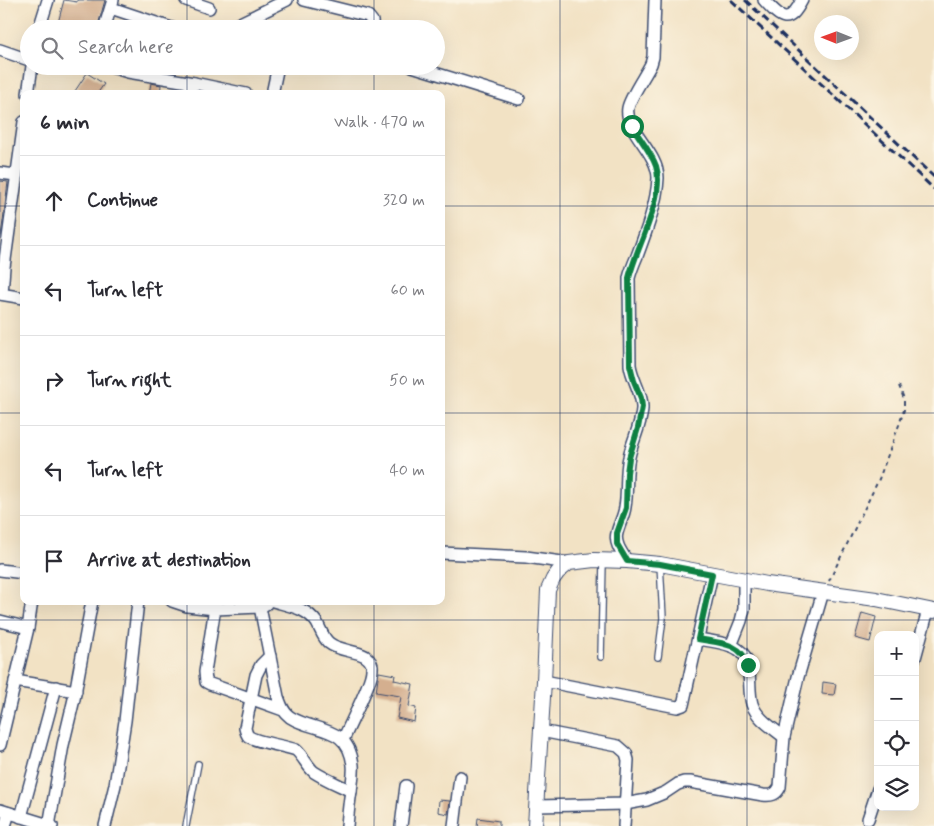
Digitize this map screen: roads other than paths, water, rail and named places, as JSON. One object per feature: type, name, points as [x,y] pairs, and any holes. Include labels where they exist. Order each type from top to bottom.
[{"type":"street","points":[[42,20],[48,0]]},
{"type":"street","points":[[186,0],[209,8]]},
{"type":"street","points":[[246,20],[287,0]]},
{"type":"street","points":[[304,0],[368,16],[371,20]]},
{"type":"street","points":[[627,561],[617,544],[617,533],[626,508],[629,458],[640,423],[642,407],[641,398],[630,365],[629,278],[658,188],[656,166],[632,126],[628,117],[628,110],[630,102],[653,57],[655,0]]},
{"type":"street","points":[[764,0],[782,17],[790,17],[802,0]]},
{"type":"street","points":[[107,20],[112,4],[152,20]]},
{"type":"street","points":[[0,50],[20,57]]},
{"type":"street","points":[[29,90],[31,75]]},
{"type":"street","points":[[146,75],[227,90]]},
{"type":"street","points":[[273,90],[276,75]]},
{"type":"street","points":[[441,75],[519,99]]},
{"type":"street","points":[[190,90],[194,83]]},
{"type":"street","points":[[20,148],[5,221],[1,294],[20,297]]},
{"type":"street","points":[[0,173],[16,175]]},
{"type":"street","points":[[445,553],[526,557],[569,563],[604,560],[660,564],[744,580],[876,599],[931,611],[919,646]]},
{"type":"street","points":[[535,826],[548,590],[558,572],[569,563]]},
{"type":"street","points":[[0,570],[20,572]]},
{"type":"street","points":[[544,681],[680,707],[684,702],[712,574]]},
{"type":"street","points":[[731,646],[744,609],[744,580]]},
{"type":"street","points":[[537,806],[625,804],[648,800],[684,782],[769,796],[774,795],[780,787],[784,737],[798,677],[823,592]]},
{"type":"street","points":[[0,745],[5,696],[15,681],[28,628],[31,605]]},
{"type":"street","points":[[5,826],[4,811],[50,826],[63,745],[76,691],[91,605]]},
{"type":"street","points":[[106,826],[125,722],[138,605]]},
{"type":"street","points":[[184,605],[260,607],[265,605]]},
{"type":"street","points":[[216,605],[205,672],[206,682],[283,710]]},
{"type":"street","points":[[288,605],[301,609],[310,615],[330,644],[337,648],[365,656],[372,664],[371,678],[343,740]]},
{"type":"street","points":[[260,607],[278,698],[283,710],[289,716],[328,731],[343,740],[350,753],[353,776],[347,826]]},
{"type":"street","points":[[0,622],[28,628]]},
{"type":"street","points":[[698,639],[731,646],[746,656],[749,691],[753,706],[758,715],[784,737]]},
{"type":"street","points":[[270,656],[261,665],[256,675],[246,734],[250,738],[296,750],[314,772],[351,791]]},
{"type":"street","points":[[15,681],[76,691]]},
{"type":"street","points":[[21,816],[56,687]]},
{"type":"street","points":[[541,731],[618,746],[624,749],[628,760],[624,826]]},
{"type":"street","points":[[454,826],[460,777]]},
{"type":"street","points":[[401,826],[406,786]]},
{"type":"street","points":[[868,820],[874,801]]},
{"type":"lane","points":[[601,657],[604,560]]},
{"type":"lane","points":[[658,657],[663,618],[660,564]]},
{"type":"lane","points":[[186,826],[198,764]]},
{"type":"railway","points":[[731,0],[934,189]]},
{"type":"railway","points":[[745,0],[934,177]]}]
